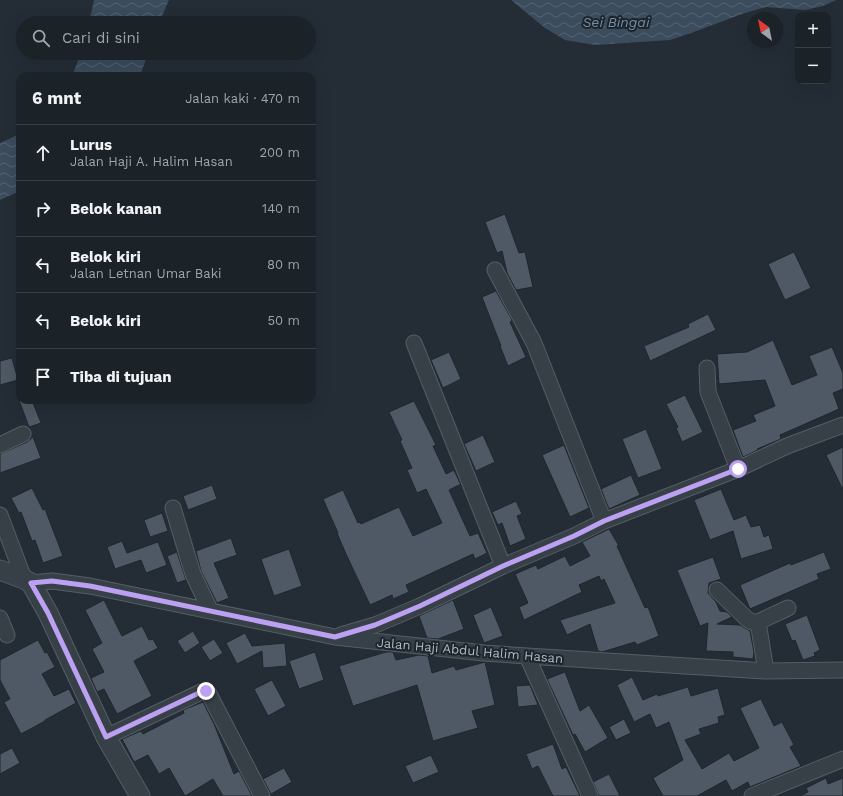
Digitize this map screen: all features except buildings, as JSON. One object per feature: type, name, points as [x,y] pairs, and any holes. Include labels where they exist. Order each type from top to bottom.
[{"type":"street","points":[[495,270],[534,343],[604,521]]},
{"type":"street","points":[[414,343],[503,566]]},
{"type":"street","points":[[707,368],[708,392],[738,469]]},
{"type":"street","points":[[335,637],[375,625],[503,566],[574,536],[604,521],[738,469],[787,446],[843,425]]},
{"type":"street","points":[[0,445],[23,434]]},
{"type":"street","points":[[173,508],[193,574],[210,610]]},
{"type":"street","points":[[0,515],[27,581],[48,613],[106,737],[140,796]]},
{"type":"street","points":[[0,570],[27,581]]},
{"type":"street","name":"Jalan Haji Abdul Halim Hasan","points":[[27,581],[52,581],[90,586],[335,637],[484,653],[527,656],[766,671],[843,670]]},
{"type":"street","points":[[717,590],[752,622],[758,622],[788,608]]},
{"type":"street","points":[[0,618],[7,635]]},
{"type":"street","points":[[758,622],[766,671]]},
{"type":"street","points":[[527,656],[590,796]]},
{"type":"street","points":[[106,737],[206,691],[209,694],[262,796]]},
{"type":"street","points":[[752,796],[843,759]]},
{"type":"water","points":[[94,0],[169,0],[162,16],[91,16]]},
{"type":"water","name":"Sei Bingai","points":[[511,0],[836,0],[823,6],[805,10],[766,7],[747,12],[670,40],[595,45],[565,40],[545,28]]},
{"type":"water","points":[[78,60],[146,60],[141,72],[74,72]]},
{"type":"water","points":[[16,136],[16,193],[0,200],[0,143]]},
{"type":"route","points":[[206,691],[106,737],[48,613],[31,583],[52,581],[90,586],[335,637],[375,625],[420,606],[503,566],[574,536],[604,521],[738,469]]}]
